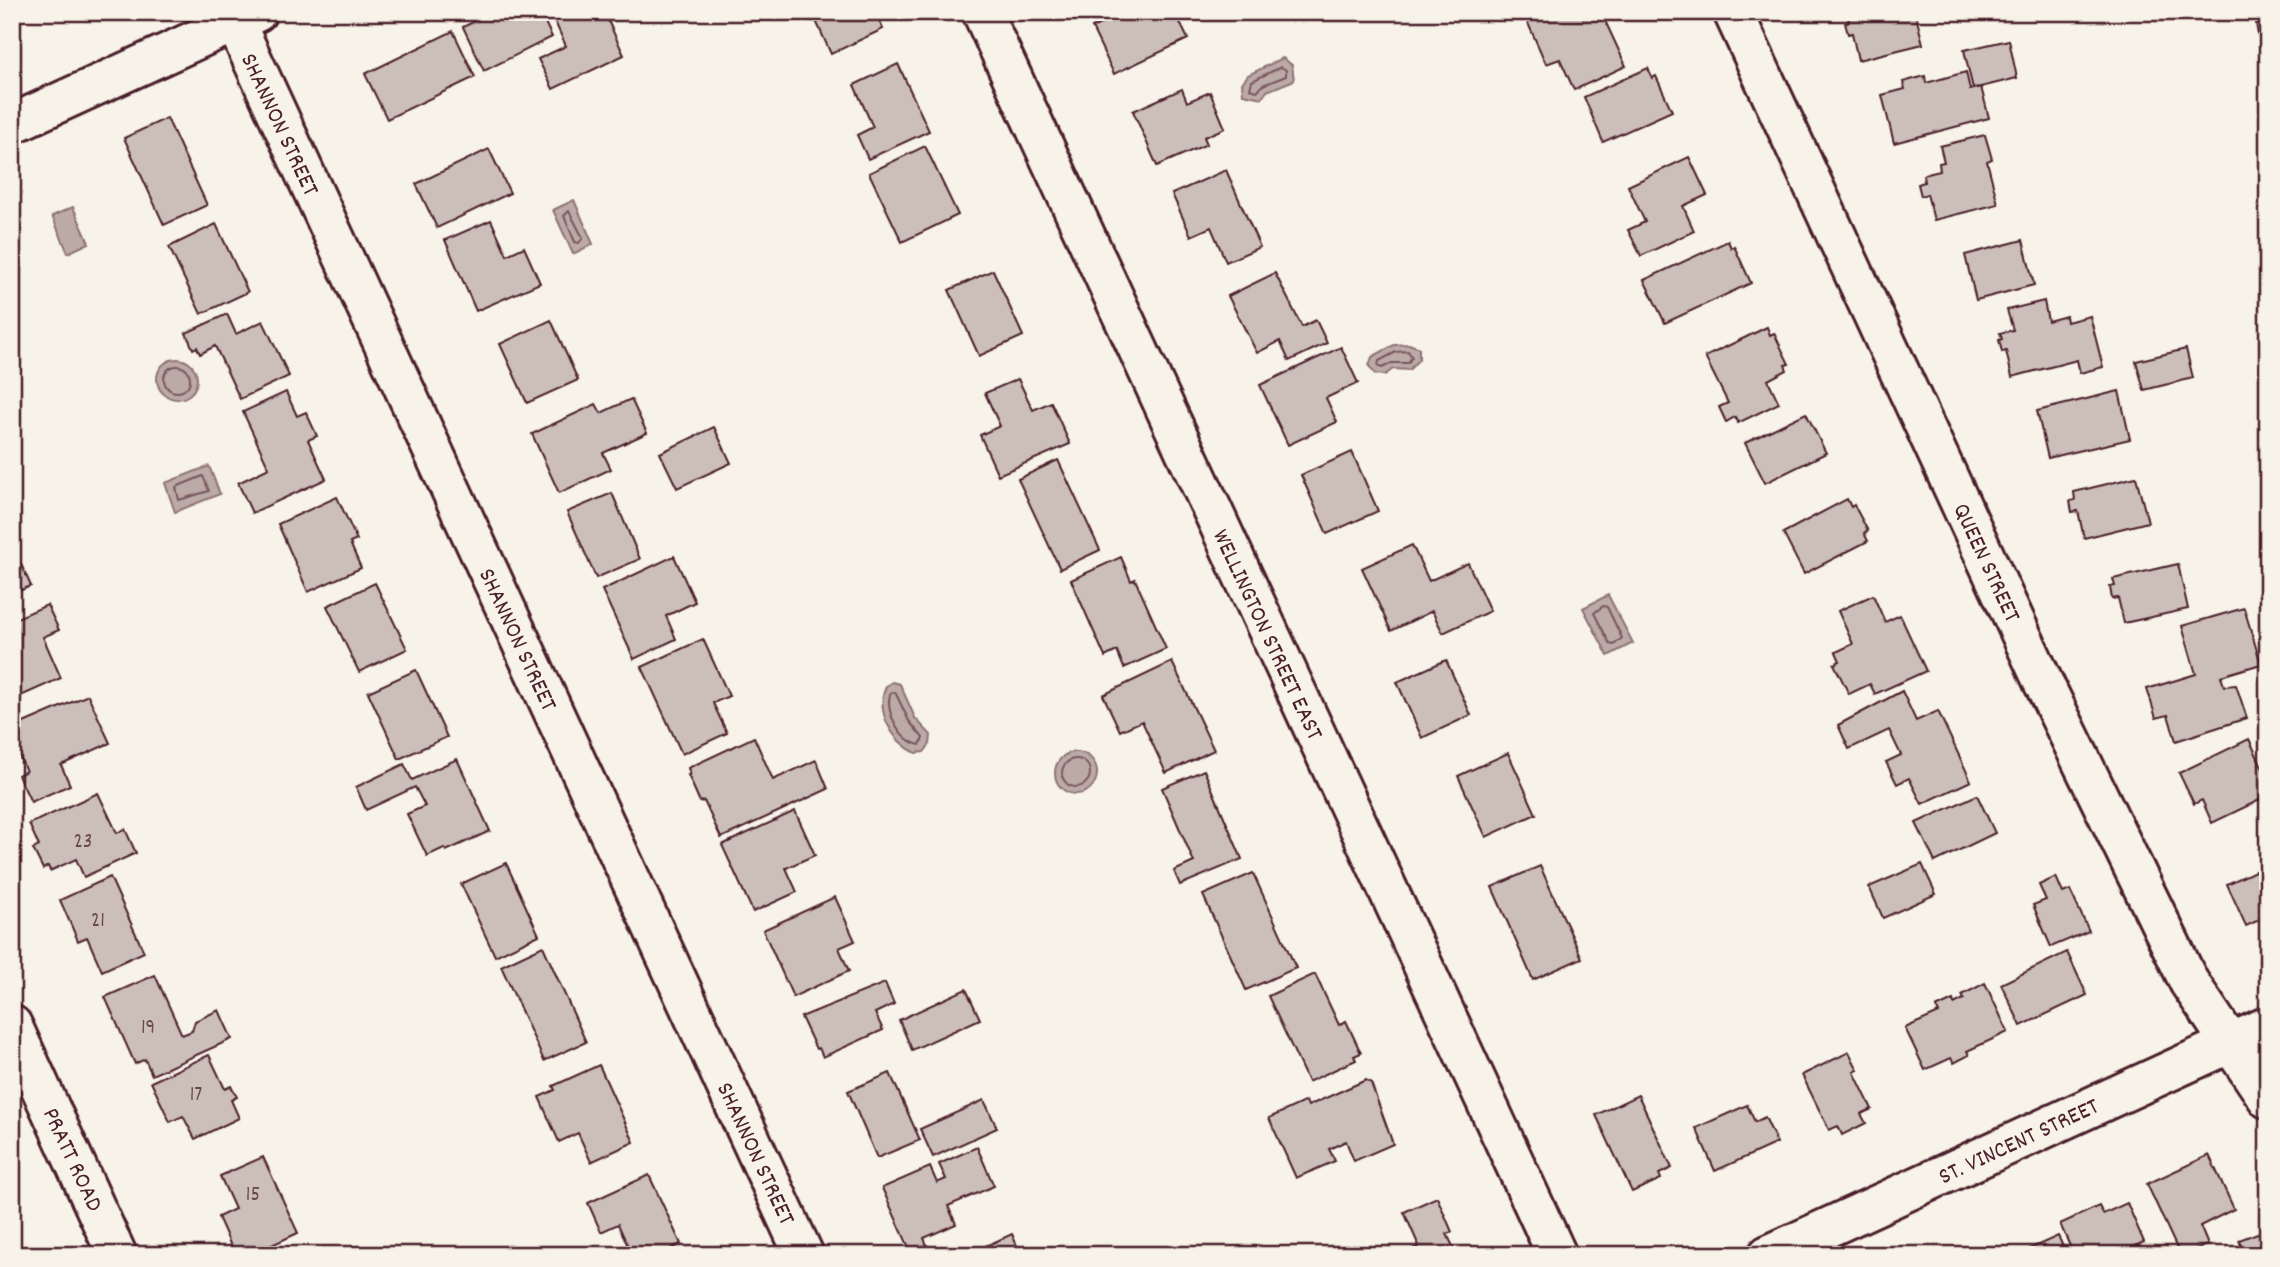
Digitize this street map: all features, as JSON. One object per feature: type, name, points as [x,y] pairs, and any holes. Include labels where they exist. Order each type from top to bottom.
[{"type":"street","name":"WELLINGTON STREET EAST","points":[[982,12],[1557,1255]]},
{"type":"street","name":"QUEEN STREET","points":[[1732,12],[2050,696],[2189,982],[2268,1099]]},
{"type":"street","points":[[12,124],[246,17]]},
{"type":"street","name":"SHANNON STREET","points":[[246,17],[804,1255]]},
{"type":"street","name":"PRATT ROAD","points":[[12,1025],[117,1255]]},
{"type":"street","name":"ST. VINCENT STREET","points":[[1774,1253],[2268,1026]]},
{"type":"water","points":[[1283,58],[1292,65],[1294,80],[1267,91],[1262,98],[1243,94],[1242,83],[1248,75]]},
{"type":"water","points":[[574,200],[593,244],[573,254],[553,210]]},
{"type":"water","points":[[73,207],[89,243],[68,253],[52,216]]},
{"type":"water","points":[[1409,344],[1419,348],[1419,359],[1409,370],[1393,369],[1385,375],[1375,374],[1369,366],[1372,357],[1394,345]]},
{"type":"water","points":[[177,359],[185,360],[191,365],[196,371],[196,387],[191,393],[185,398],[177,399],[169,398],[163,393],[158,387],[157,379],[158,371],[163,365],[169,360]]},
{"type":"water","points":[[209,466],[220,494],[175,512],[165,483]]},
{"type":"water","points":[[1608,595],[1633,643],[1608,656],[1583,608]]},
{"type":"water","points":[[892,682],[900,684],[915,718],[931,735],[930,744],[924,752],[916,753],[907,748],[888,725],[884,715],[883,696],[886,686]]},
{"type":"water","points":[[1076,752],[1091,758],[1097,773],[1091,788],[1076,794],[1061,788],[1055,773],[1061,758]]},
{"type":"building","points":[[493,12],[540,12],[552,37],[484,71],[463,27]]},
{"type":"building","points":[[577,12],[604,12],[624,55],[553,89],[538,59],[566,46],[555,22]]},
{"type":"building","points":[[812,12],[875,12],[883,29],[831,54]]},
{"type":"building","points":[[1125,12],[1175,12],[1188,39],[1114,74],[1092,28]]},
{"type":"building","points":[[1523,12],[1601,12],[1626,66],[1574,90],[1560,59],[1546,64]]},
{"type":"building","points":[[1915,12],[1923,44],[1858,60],[1852,33],[1848,34],[1845,23],[1849,22],[1847,14]]},
{"type":"building","points":[[2268,14],[2268,47],[2265,33],[2258,35],[2256,24],[2261,22],[2259,16]]},
{"type":"building","points":[[453,31],[475,77],[387,119],[365,74]]},
{"type":"building","points":[[2009,40],[2017,78],[1973,89],[1964,50]]},
{"type":"building","points":[[898,64],[929,131],[868,159],[857,135],[873,127],[854,85]]},
{"type":"building","points":[[1648,68],[1652,78],[1656,76],[1672,111],[1603,142],[1584,97]]},
{"type":"building","points":[[1966,72],[1970,90],[1981,87],[1989,118],[1894,143],[1882,95],[1905,89],[1903,82],[1925,76],[1926,83]]},
{"type":"building","points":[[1182,89],[1187,102],[1210,92],[1225,128],[1204,137],[1207,144],[1157,166],[1133,111]]},
{"type":"building","points":[[167,118],[207,205],[164,225],[124,138]]},
{"type":"building","points":[[1985,135],[1992,159],[1987,161],[1998,204],[1934,220],[1927,194],[1921,196],[1918,184],[1924,182],[1923,175],[1940,171],[1939,163],[1944,162],[1940,146]]},
{"type":"building","points":[[925,146],[958,215],[902,242],[869,173]]},
{"type":"building","points":[[489,149],[510,193],[437,228],[416,184]]},
{"type":"building","points":[[1689,157],[1707,195],[1683,206],[1694,231],[1641,256],[1628,230],[1645,222],[1628,186]]},
{"type":"building","points":[[1226,170],[1260,247],[1226,262],[1211,227],[1191,236],[1172,194]]},
{"type":"building","points":[[491,220],[507,255],[524,247],[540,283],[476,311],[445,240]]},
{"type":"building","points":[[216,224],[248,292],[201,314],[169,247]]},
{"type":"building","points":[[2023,240],[2034,285],[1976,300],[1965,255]]},
{"type":"building","points":[[1728,241],[1731,248],[1734,246],[1751,283],[1665,323],[1644,280]]},
{"type":"building","points":[[993,270],[1023,336],[979,356],[949,290]]},
{"type":"building","points":[[1275,273],[1302,327],[1316,320],[1327,343],[1289,361],[1280,341],[1257,353],[1228,296]]},
{"type":"building","points":[[2044,301],[2048,321],[2066,316],[2067,322],[2090,316],[2103,367],[2080,373],[2077,360],[2012,377],[2006,351],[2002,352],[1999,340],[2002,339],[2000,333],[2013,330],[2007,310]]},
{"type":"building","points":[[227,314],[236,334],[263,321],[289,376],[240,399],[215,346],[200,354],[197,347],[193,349],[186,333]]},
{"type":"building","points":[[551,320],[578,380],[527,403],[500,344]]},
{"type":"building","points":[[1767,327],[1770,335],[1774,333],[1789,364],[1785,365],[1787,370],[1768,380],[1779,403],[1738,423],[1735,417],[1726,422],[1719,407],[1728,403],[1705,357]]},
{"type":"building","points":[[1341,347],[1358,383],[1326,398],[1337,422],[1288,445],[1260,385]]},
{"type":"building","points":[[2186,349],[2193,378],[2144,390],[2136,361]]},
{"type":"building","points":[[1018,379],[1033,410],[1051,402],[1070,444],[998,475],[980,435],[1000,426],[985,393]]},
{"type":"building","points":[[2119,391],[2130,439],[2048,458],[2037,411]]},
{"type":"building","points":[[286,392],[297,416],[306,412],[317,436],[308,440],[326,479],[252,513],[238,483],[269,468],[243,412]]},
{"type":"building","points":[[631,399],[647,433],[603,453],[611,469],[559,493],[532,434],[596,404],[601,413]]},
{"type":"building","points":[[1806,413],[1826,453],[1765,483],[1745,443]]},
{"type":"building","points":[[714,427],[731,463],[677,488],[660,453]]},
{"type":"building","points":[[1352,452],[1378,511],[1327,534],[1301,475]]},
{"type":"building","points":[[1058,460],[1100,550],[1060,569],[1018,479]]},
{"type":"building","points":[[2136,477],[2148,522],[2084,538],[2078,511],[2072,512],[2070,501],[2075,500],[2074,492]]},
{"type":"building","points":[[612,493],[640,559],[596,578],[567,512]]},
{"type":"building","points":[[337,497],[357,540],[350,543],[361,568],[308,592],[278,524]]},
{"type":"building","points":[[1847,499],[1851,507],[1854,505],[1868,531],[1864,533],[1868,541],[1804,574],[1783,533]]},
{"type":"building","points":[[1412,545],[1429,581],[1468,563],[1490,611],[1443,633],[1432,611],[1391,631],[1362,568]]},
{"type":"building","points":[[674,556],[695,602],[666,616],[676,639],[634,659],[602,590]]},
{"type":"building","points":[[1121,557],[1131,581],[1135,579],[1166,649],[1124,668],[1117,651],[1105,657],[1071,580]]},
{"type":"building","points":[[19,560],[31,586],[12,594],[12,563]]},
{"type":"building","points":[[2178,564],[2188,609],[2124,623],[2118,598],[2112,599],[2110,587],[2115,586],[2113,579]]},
{"type":"building","points":[[375,583],[407,649],[359,672],[327,606]]},
{"type":"building","points":[[1873,595],[1885,622],[1900,615],[1926,671],[1875,694],[1870,684],[1849,694],[1834,664],[1840,661],[1836,652],[1853,644],[1838,611]]},
{"type":"building","points":[[47,605],[59,630],[43,637],[61,678],[12,700],[12,642],[16,640],[12,620]]},
{"type":"building","points":[[2244,608],[2261,664],[2221,676],[2224,686],[2236,685],[2247,718],[2176,741],[2168,715],[2156,718],[2147,689],[2196,674],[2182,626]]},
{"type":"building","points":[[703,639],[729,696],[713,703],[727,733],[682,754],[642,667]]},
{"type":"building","points":[[1446,660],[1471,715],[1422,738],[1397,682]]},
{"type":"building","points":[[1172,662],[1214,750],[1166,773],[1142,721],[1120,731],[1103,695]]},
{"type":"building","points":[[416,670],[447,737],[399,759],[368,692]]},
{"type":"building","points":[[1902,691],[1916,721],[1938,711],[1971,781],[1922,804],[1909,778],[1897,784],[1886,762],[1901,755],[1889,730],[1849,749],[1838,725]]},
{"type":"building","points":[[88,695],[110,743],[61,765],[70,785],[31,802],[18,775],[26,771],[12,740],[12,728]]},
{"type":"building","points":[[754,737],[773,780],[816,760],[828,789],[721,838],[704,801],[700,802],[688,775],[688,768]]},
{"type":"building","points":[[2249,739],[2268,779],[2268,796],[2212,823],[2202,800],[2194,804],[2179,773]]},
{"type":"building","points":[[1508,753],[1536,814],[1486,837],[1458,776]]},
{"type":"building","points":[[457,759],[490,831],[446,851],[444,848],[427,856],[407,814],[425,806],[415,787],[366,810],[356,787],[404,764],[412,780]]},
{"type":"building","points":[[1204,770],[1242,859],[1180,885],[1174,871],[1194,862],[1162,788]]},
{"type":"building","points":[[98,793],[117,833],[125,829],[136,853],[84,877],[76,859],[50,871],[48,866],[43,869],[33,849],[39,846],[29,824]]},
{"type":"building","points":[[1977,795],[1995,833],[1935,862],[1916,823]]},
{"type":"building","points":[[795,811],[815,855],[786,868],[797,892],[753,912],[722,845]]},
{"type":"building","points":[[506,863],[539,935],[495,956],[461,884]]},
{"type":"building","points":[[1922,864],[1936,894],[1883,918],[1869,887]]},
{"type":"building","points":[[2268,865],[2268,916],[2246,926],[2227,884]]},
{"type":"building","points":[[1540,866],[1582,958],[1533,980],[1492,887]]},
{"type":"building","points":[[1253,873],[1296,968],[1246,990],[1203,895]]},
{"type":"building","points":[[110,877],[144,952],[102,971],[87,937],[78,941],[60,900]]},
{"type":"building","points":[[2056,877],[2063,893],[2070,890],[2089,931],[2051,947],[2033,905],[2046,900],[2039,885]]},
{"type":"building","points":[[835,897],[855,941],[839,948],[849,971],[793,997],[763,930]]},
{"type":"building","points":[[543,946],[586,1042],[544,1061],[501,966]]},
{"type":"building","points":[[2067,952],[2087,995],[2021,1026],[2001,984]]},
{"type":"building","points":[[1315,974],[1339,1025],[1346,1021],[1361,1053],[1354,1056],[1356,1060],[1308,1082],[1268,996]]},
{"type":"building","points":[[155,975],[182,1035],[192,1031],[195,1021],[219,1010],[232,1039],[152,1075],[145,1059],[135,1064],[105,997]]},
{"type":"building","points":[[885,983],[894,1004],[875,1013],[883,1030],[823,1057],[819,1048],[816,1049],[801,1017]]},
{"type":"building","points":[[1985,983],[2008,1032],[1967,1051],[1969,1055],[1954,1063],[1951,1058],[1925,1070],[1905,1028],[1939,1013],[1936,1008],[1953,1000],[1954,1004],[1964,999],[1962,995]]},
{"type":"building","points":[[966,989],[980,1019],[912,1050],[899,1020]]},
{"type":"building","points":[[1849,1052],[1858,1070],[1854,1072],[1872,1109],[1861,1114],[1866,1123],[1842,1135],[1838,1126],[1829,1130],[1802,1075]]},
{"type":"building","points":[[209,1055],[225,1089],[231,1086],[237,1097],[231,1100],[239,1118],[195,1139],[183,1116],[170,1122],[151,1082]]},
{"type":"building","points":[[599,1065],[634,1142],[591,1162],[578,1133],[559,1142],[539,1097],[555,1090],[553,1086]]},
{"type":"building","points":[[890,1073],[920,1140],[877,1158],[848,1091]]},
{"type":"building","points":[[1366,1080],[1371,1083],[1393,1144],[1354,1161],[1346,1141],[1329,1149],[1335,1161],[1296,1178],[1269,1118],[1306,1101],[1308,1106]]},
{"type":"building","points":[[1638,1095],[1672,1168],[1659,1174],[1661,1179],[1632,1192],[1596,1115]]},
{"type":"building","points":[[984,1100],[997,1128],[933,1157],[920,1129]]},
{"type":"building","points":[[1747,1105],[1755,1122],[1765,1117],[1777,1143],[1715,1171],[1696,1128]]},
{"type":"building","points":[[977,1147],[994,1186],[948,1206],[956,1224],[924,1238],[927,1245],[911,1252],[882,1188],[930,1167],[937,1183],[946,1179],[939,1164]]},
{"type":"building","points":[[2209,1155],[2234,1209],[2200,1226],[2208,1245],[2180,1255],[2147,1184]]},
{"type":"building","points":[[263,1157],[298,1233],[250,1255],[235,1255],[218,1217],[235,1209],[220,1176]]},
{"type":"building","points":[[649,1175],[681,1244],[658,1255],[632,1255],[618,1224],[601,1232],[588,1203]]},
{"type":"building","points":[[1437,1197],[1452,1232],[1447,1234],[1457,1255],[1400,1255],[1419,1246],[1404,1212]]},
{"type":"building","points":[[2127,1203],[2144,1242],[2115,1255],[2074,1255],[2060,1224],[2099,1206],[2103,1214]]},
{"type":"building","points":[[2268,1229],[2268,1255],[2245,1255],[2239,1240]]},
{"type":"building","points":[[1012,1234],[1021,1255],[966,1255]]},
{"type":"building","points":[[2058,1236],[2067,1255],[2016,1255]]}]
